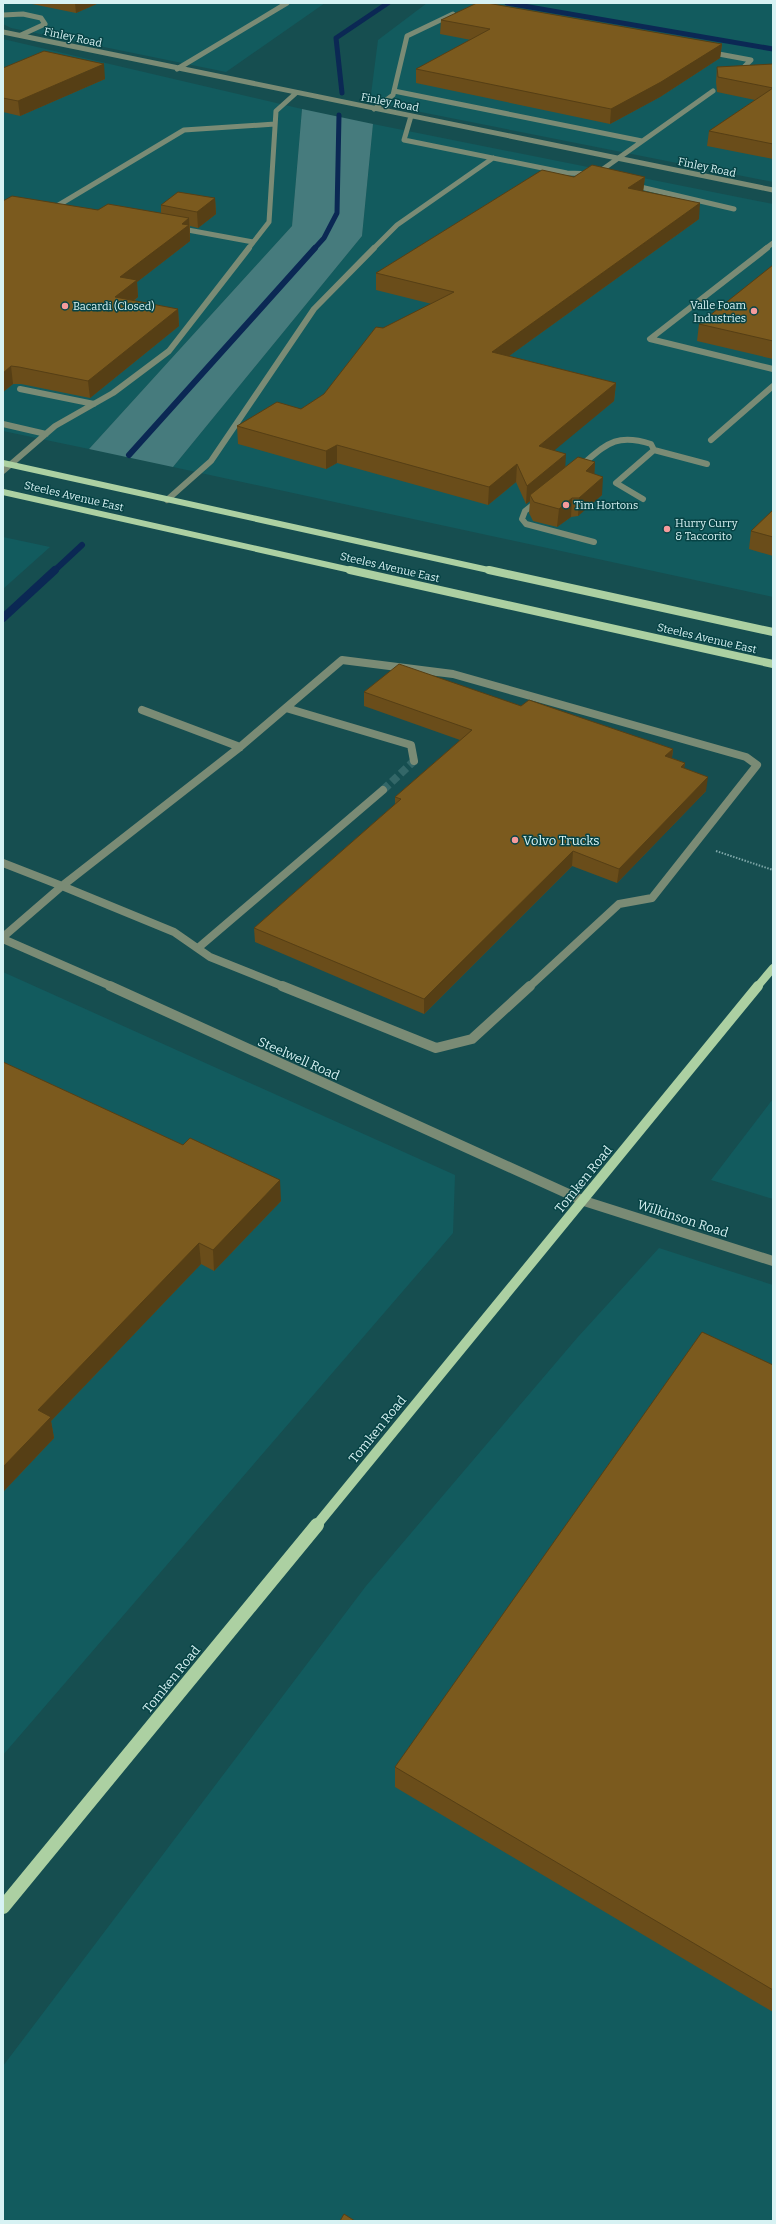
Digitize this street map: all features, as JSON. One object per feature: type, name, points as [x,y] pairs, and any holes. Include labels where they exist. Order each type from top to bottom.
[{"type":"main road","name":"Steeles Avenue East","points":[[3,463],[773,632]]},
{"type":"main road","name":"Steeles Avenue East","points":[[3,492],[773,664]]},
{"type":"main road","name":"Tomken Road","points":[[3,1907],[584,1201],[773,968]]},
{"type":"street","points":[[177,69],[287,3]]},
{"type":"street","points":[[374,109],[393,95],[407,36],[460,12]]},
{"type":"street","points":[[3,15],[23,14],[41,18],[45,24],[21,36]]},
{"type":"street","name":"Finley Road","points":[[3,32],[177,69],[773,190]]},
{"type":"street","points":[[704,52],[750,60],[735,77]]},
{"type":"street","points":[[394,91],[642,141]]},
{"type":"street","points":[[596,174],[713,91]]},
{"type":"street","points":[[3,471],[55,426],[113,393],[169,351],[269,222],[276,111],[296,93]]},
{"type":"street","points":[[411,116],[404,140],[567,173],[596,174],[606,177]]},
{"type":"street","points":[[57,206],[184,130],[275,124]]},
{"type":"street","points":[[167,500],[211,460],[314,309],[397,225],[493,158]]},
{"type":"street","points":[[625,183],[682,198],[734,209]]},
{"type":"street","points":[[50,205],[65,207]]},
{"type":"street","points":[[167,226],[253,242]]},
{"type":"street","points":[[773,243],[650,339],[773,369]]},
{"type":"street","points":[[711,440],[773,386]]},
{"type":"street","points":[[20,389],[94,404]]},
{"type":"street","points":[[3,424],[46,434]]},
{"type":"street","points":[[573,472],[615,438],[635,438],[651,444],[654,450],[706,464]]},
{"type":"street","points":[[643,500],[616,483],[654,450]]},
{"type":"street","points":[[549,492],[525,511],[522,519],[526,524],[594,542]]},
{"type":"street","points":[[3,863],[62,886],[174,932],[210,957],[436,1048],[472,1039],[619,904],[652,898],[757,765],[746,757],[452,674],[342,660],[240,747],[62,886],[3,938]]},
{"type":"street","points":[[286,708],[411,745],[414,761]]},
{"type":"street","points":[[142,710],[240,747]]},
{"type":"street","points":[[198,948],[383,790]]},
{"type":"street","name":"Steelwell Road","points":[[3,938],[584,1201]]},
{"type":"street","name":"Wilkinson Road","points":[[584,1201],[773,1262]]},
{"type":"path","points":[[694,844],[773,870]]},
{"type":"shaded area","points":[[3,3],[325,3],[226,72],[11,28],[3,24]]},
{"type":"shaded area","points":[[427,3],[773,3],[773,182],[370,102],[378,40]]},
{"type":"shaded area","points":[[3,39],[302,109],[292,226],[89,449],[3,431]]},
{"type":"shaded area","points":[[302,109],[373,124],[362,236],[173,467],[89,449],[292,226]]},
{"type":"shaded area","points":[[373,124],[773,204],[773,597],[173,467],[362,236]]},
{"type":"shaded area","points":[[3,537],[50,547],[3,589]]},
{"type":"shaded area","points":[[3,972],[455,1175],[453,1233],[3,1755]]},
{"type":"shaded area","points":[[773,1099],[773,1199],[711,1180]]},
{"type":"shaded area","points":[[659,1248],[773,1285],[773,2221],[3,2221],[3,2066],[366,1586],[577,1338]]},
{"type":"building","points":[[477,3],[487,3],[722,44],[661,82],[611,109],[416,69],[490,29],[441,20]]},
{"type":"building","points":[[44,51],[104,64],[18,101],[3,98],[3,68]]},
{"type":"building","points":[[773,64],[773,88],[718,77],[717,67]]},
{"type":"building","points":[[773,88],[773,144],[709,131]]},
{"type":"building","points":[[592,165],[645,177],[628,188],[700,203],[492,352],[616,383],[539,446],[566,454],[527,486],[517,464],[489,487],[337,445],[326,451],[237,426],[277,402],[301,409],[324,394],[376,327],[383,328],[454,292],[376,273],[542,170],[574,177]]},
{"type":"building","points":[[178,192],[215,198],[197,212],[161,205]]},
{"type":"building","name":"Bacardi (Closed)","points":[[12,196],[98,210],[108,204],[189,218],[182,224],[189,225],[120,277],[137,280],[115,297],[178,309],[88,381],[11,366],[3,373],[3,201]]},
{"type":"building","name":"Valle Foam Industries","points":[[773,265],[773,341],[699,324]]},
{"type":"building","points":[[578,457],[595,462],[586,471],[603,477],[579,498],[572,498],[559,509],[534,502],[530,495]]},
{"type":"building","points":[[773,510],[773,537],[751,531]]},
{"type":"building","name":"Volvo Trucks","points":[[399,664],[521,706],[529,700],[673,749],[665,756],[685,763],[681,767],[708,777],[619,869],[573,851],[424,999],[254,928],[401,799],[395,797],[472,730],[364,692]]},
{"type":"building","points":[[3,1062],[183,1145],[190,1138],[280,1180],[213,1250],[199,1243],[38,1410],[51,1417],[3,1467]]},
{"type":"building","points":[[702,1332],[773,1365],[773,1990],[395,1767]]},
{"type":"building","points":[[344,2214],[355,2221],[340,2221]]},
{"type":"waterway","points":[[342,93],[336,38],[388,3]]},
{"type":"waterway","points":[[507,3],[773,49]]},
{"type":"waterway","points":[[314,249],[324,238],[337,213],[339,115]]},
{"type":"waterway","points":[[129,455],[315,248]]},
{"type":"waterway","points":[[54,571],[82,545]]},
{"type":"waterway","points":[[3,618],[55,570]]},
{"type":"tunnel","points":[[383,790],[414,761]]},
{"type":"place","name":"Bacardi (Closed)","points":[[65,306]]},
{"type":"place","name":"Valle Foam Industries","points":[[754,311]]},
{"type":"place","name":"Tim Hortons","points":[[566,505]]},
{"type":"place","name":"Hurry Curry & Taccorito","points":[[667,529]]},
{"type":"place","name":"Volvo Trucks","points":[[515,840]]}]
